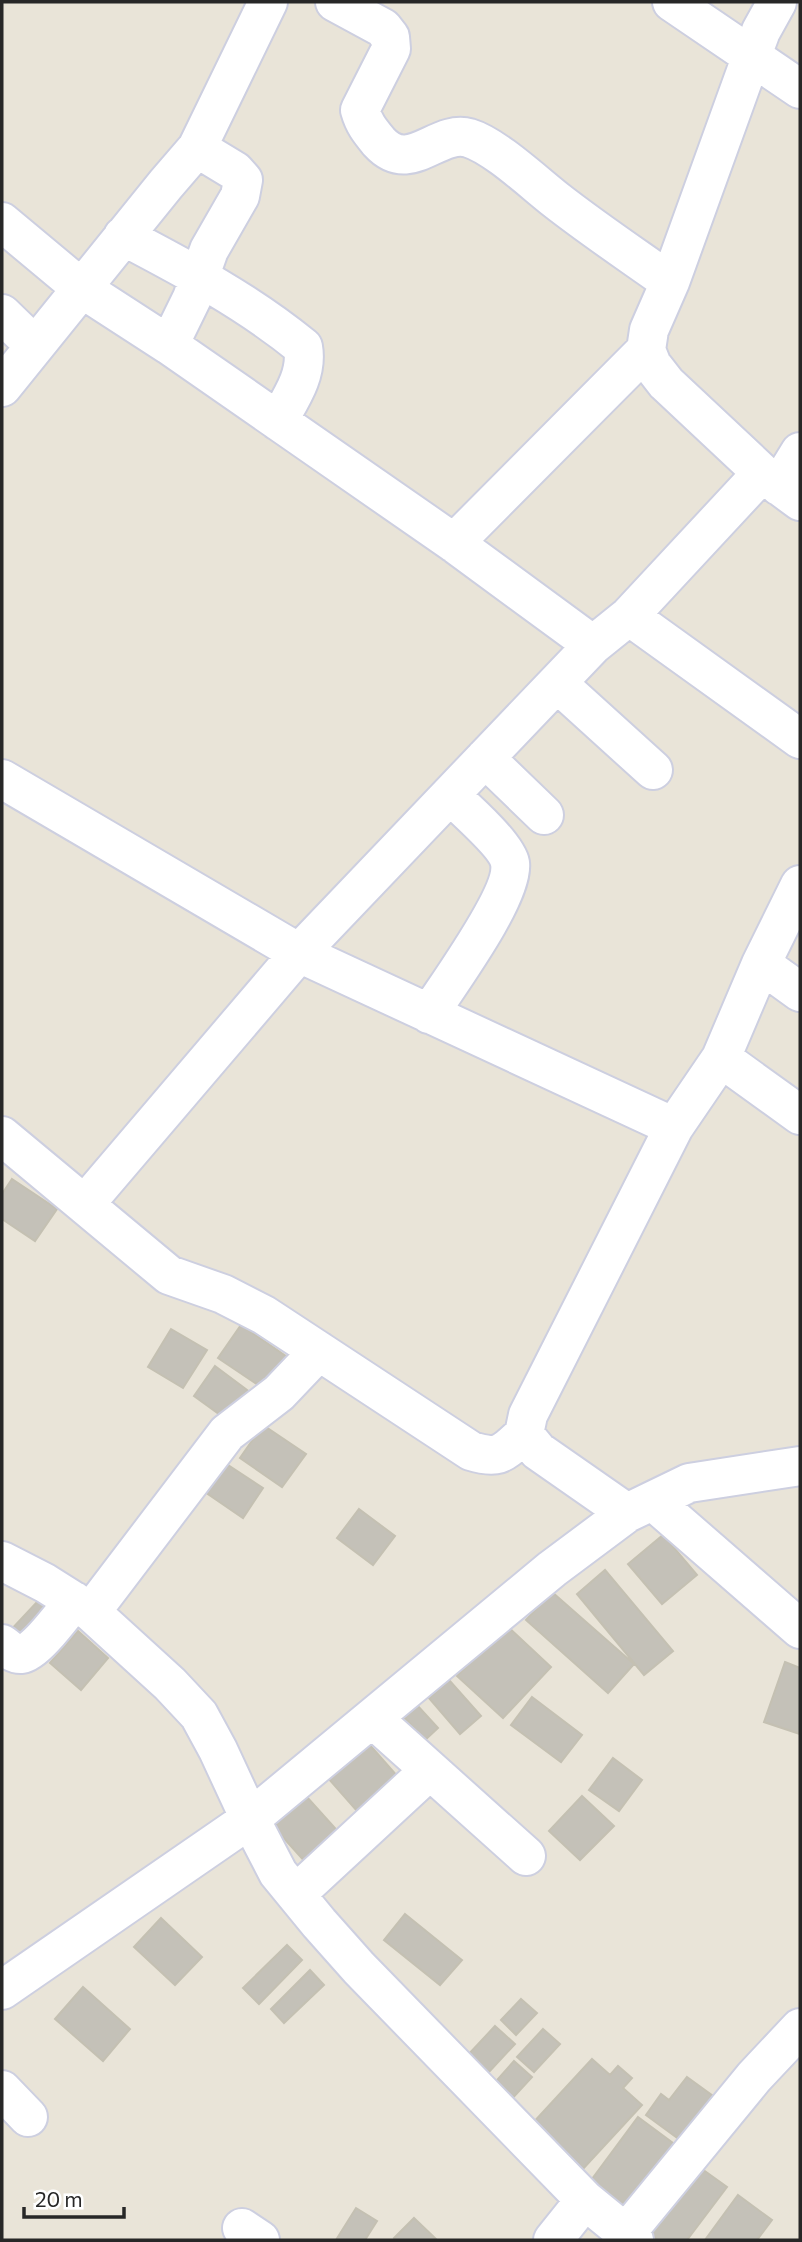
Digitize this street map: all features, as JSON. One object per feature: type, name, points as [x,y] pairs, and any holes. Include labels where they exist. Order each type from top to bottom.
[{"type":"street","points":[[2,387],[197,148],[268,2]]},
{"type":"street","points":[[335,2],[383,28],[390,37],[391,49],[360,110],[364,124],[388,151],[403,155],[467,137],[478,142],[670,282]]},
{"type":"street","points":[[672,2],[800,89]]},
{"type":"street","points":[[777,2],[761,31],[670,282],[649,331],[646,350],[652,365],[666,383],[780,487]]},
{"type":"street","points":[[169,345],[209,250],[240,196],[243,180],[234,171],[197,148]]},
{"type":"street","points":[[2,222],[81,288],[169,345],[454,543],[593,645]]},
{"type":"street","points":[[123,236],[200,276],[303,346],[305,358],[299,381],[278,421]]},
{"type":"street","points":[[2,314],[35,346]]},
{"type":"street","points":[[454,543],[646,350]]},
{"type":"street","points":[[85,1204],[299,953],[593,645],[780,487],[800,452]]},
{"type":"street","points":[[629,616],[800,739]]},
{"type":"street","points":[[557,683],[653,769]]},
{"type":"street","points":[[485,758],[544,815]]},
{"type":"street","points":[[2,779],[299,953],[674,1127]]},
{"type":"street","points":[[429,1014],[497,907],[510,876],[510,862],[503,850],[450,795]]},
{"type":"street","points":[[2,1136],[169,1276],[223,1294],[264,1315],[471,1451],[489,1456],[503,1452],[524,1434],[528,1415],[674,1127],[721,1058],[761,964],[800,885]]},
{"type":"street","points":[[761,964],[800,992]]},
{"type":"street","points":[[721,1058],[800,1115]]},
{"type":"street","points":[[2,1644],[12,1652],[22,1654],[33,1649],[83,1607],[227,1433],[279,1393],[319,1351]]},
{"type":"street","points":[[524,1434],[538,1451],[640,1507],[800,1629]]},
{"type":"street","points":[[2,1990],[250,1819],[552,1569],[640,1507],[689,1483],[800,1466]]},
{"type":"street","points":[[2,1561],[45,1583],[83,1607],[170,1684],[198,1715],[218,1749],[278,1873],[359,1968],[585,2200],[630,2237],[754,2077],[800,2028]]},
{"type":"street","points":[[372,1718],[526,1856]]},
{"type":"street","points":[[296,1894],[430,1770]]},
{"type":"street","points":[[2,2090],[28,2118]]},
{"type":"street","points":[[553,2240],[585,2200]]},
{"type":"building","points":[[12,1179],[57,1209],[35,1241],[2,1219],[2,1194]]},
{"type":"building","points":[[241,1325],[290,1359],[267,1391],[218,1358]]},
{"type":"building","points":[[171,1329],[207,1350],[183,1388],[148,1367]]},
{"type":"building","points":[[215,1366],[251,1393],[230,1422],[194,1396]]},
{"type":"building","points":[[263,1425],[306,1454],[282,1487],[240,1458]]},
{"type":"building","points":[[222,1461],[263,1488],[243,1518],[202,1490]]},
{"type":"building","points":[[359,1509],[395,1536],[373,1565],[337,1538]]},
{"type":"building","points":[[663,1535],[697,1575],[662,1604],[628,1564]]},
{"type":"building","points":[[605,1570],[673,1651],[644,1675],[577,1594]]},
{"type":"building","points":[[552,1592],[634,1664],[608,1693],[526,1620]]},
{"type":"building","points":[[39,1600],[54,1613],[22,1646],[8,1633]]},
{"type":"building","points":[[506,1625],[551,1667],[503,1718],[457,1676]]},
{"type":"building","points":[[78,1631],[108,1658],[81,1690],[50,1663]]},
{"type":"building","points":[[785,1662],[800,1668],[800,1734],[764,1722]]},
{"type":"building","points":[[449,1680],[481,1716],[460,1734],[429,1698]]},
{"type":"building","points":[[532,1697],[582,1735],[561,1762],[511,1725]]},
{"type":"building","points":[[416,1704],[438,1728],[425,1740],[403,1716]]},
{"type":"building","points":[[368,1743],[398,1777],[358,1812],[328,1778]]},
{"type":"building","points":[[613,1758],[642,1780],[619,1811],[589,1790]]},
{"type":"building","points":[[306,1796],[342,1836],[308,1865],[272,1825]]},
{"type":"building","points":[[582,1796],[614,1826],[580,1860],[549,1831]]},
{"type":"building","points":[[405,1914],[462,1960],[440,1985],[384,1940]]},
{"type":"building","points":[[161,1918],[202,1957],[175,1985],[134,1947]]},
{"type":"building","points":[[287,1945],[302,1960],[259,2004],[243,1988]]},
{"type":"building","points":[[310,1970],[324,1985],[284,2023],[271,2009]]},
{"type":"building","points":[[83,1987],[130,2029],[103,2061],[55,2019]]},
{"type":"building","points":[[521,1999],[537,2013],[516,2035],[501,2020]]},
{"type":"building","points":[[495,2026],[515,2044],[487,2074],[467,2056]]},
{"type":"building","points":[[543,2029],[560,2044],[534,2072],[517,2057]]},
{"type":"building","points":[[592,2059],[610,2075],[618,2066],[632,2078],[623,2088],[642,2105],[581,2171],[531,2125]]},
{"type":"building","points":[[514,2061],[532,2077],[508,2103],[491,2087]]},
{"type":"building","points":[[687,2077],[720,2101],[687,2145],[646,2115],[661,2094],[669,2100]]},
{"type":"building","points":[[638,2117],[681,2149],[631,2214],[589,2183]]},
{"type":"building","points":[[695,2164],[727,2187],[687,2240],[658,2240],[645,2231]]},
{"type":"building","points":[[738,2195],[772,2220],[757,2240],[705,2240]]},
{"type":"building","points":[[356,2208],[377,2221],[365,2240],[336,2240]]},
{"type":"building","points":[[414,2218],[437,2240],[396,2240],[394,2238]]}]
